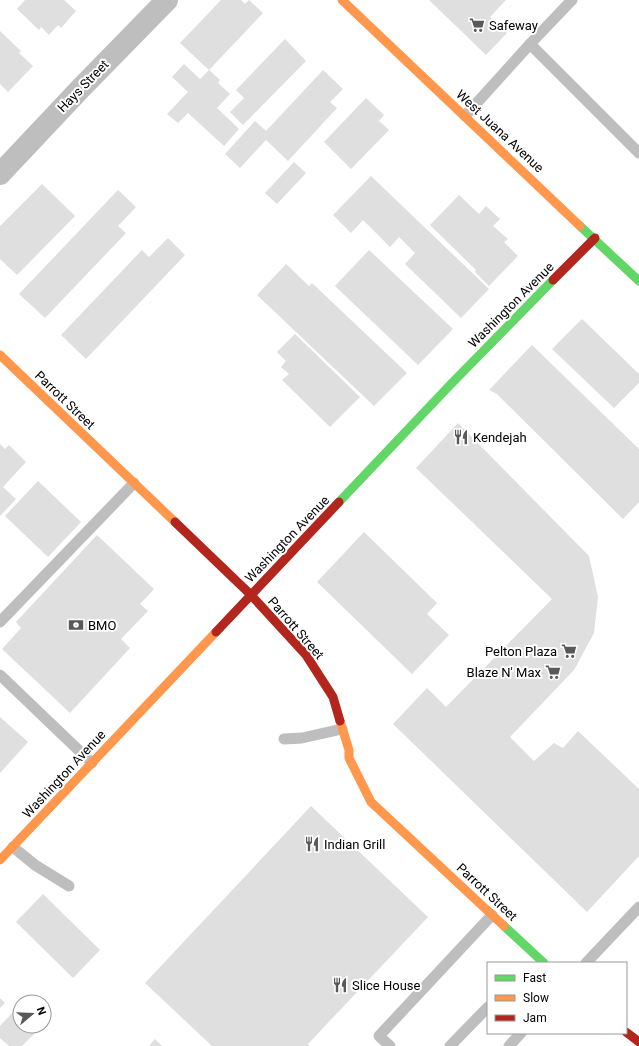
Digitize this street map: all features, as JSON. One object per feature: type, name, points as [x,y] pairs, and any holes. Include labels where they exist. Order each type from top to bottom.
[{"type":"street","name":"Hays Street","points":[[0,174],[167,0]]},
{"type":"street","name":"West Juana Avenue","points":[[342,0],[595,238],[639,282]]},
{"type":"street","name":"Washington Avenue","points":[[0,860],[451,384],[595,238]]},
{"type":"street","name":"Parrott Street","points":[[0,355],[251,595],[306,655],[333,697],[349,750],[349,758],[371,802],[492,915],[537,961]]},
{"type":"street","points":[[627,1033],[639,1042]]},
{"type":"lane","points":[[465,116],[572,0]]},
{"type":"lane","points":[[530,44],[639,153]]},
{"type":"lane","points":[[0,622],[134,484]]},
{"type":"lane","points":[[0,675],[92,762]]},
{"type":"lane","points":[[284,739],[302,738],[342,729]]},
{"type":"lane","points":[[13,847],[35,865],[68,886]]},
{"type":"lane","points":[[587,962],[639,907]]},
{"type":"lane","points":[[390,1046],[379,1036],[492,915]]},
{"type":"lane","points":[[450,1046],[487,1008]]},
{"type":"lane","points":[[509,1046],[520,1034]]},
{"type":"building","points":[[25,0],[64,0],[76,11],[61,28],[58,25],[49,35],[41,27],[39,30],[17,9]]},
{"type":"building","points":[[221,0],[241,0],[245,4],[249,0],[263,13],[209,70],[180,43]]},
{"type":"building","name":"Safeway","points":[[429,0],[506,0],[490,17],[507,33],[486,55]]},
{"type":"building","points":[[0,31],[21,51],[19,53],[33,66],[8,92],[0,84]]},
{"type":"building","points":[[285,39],[306,61],[243,125],[230,112],[244,98],[236,90]]},
{"type":"building","points":[[184,64],[200,79],[209,70],[220,80],[218,83],[230,94],[217,108],[239,129],[224,146],[188,113],[178,123],[167,114],[188,92],[172,77]]},
{"type":"building","points":[[323,70],[343,89],[330,102],[337,108],[288,161],[266,140],[240,168],[225,154],[255,121],[266,131]]},
{"type":"building","points":[[366,98],[384,115],[379,121],[389,130],[351,169],[324,142]]},
{"type":"building","points":[[294,162],[306,173],[277,204],[265,193]]},
{"type":"building","points":[[371,176],[489,289],[461,318],[405,264],[415,253],[399,237],[390,247],[363,220],[351,233],[333,215]]},
{"type":"building","points":[[42,184],[75,216],[17,275],[0,259],[0,226]]},
{"type":"building","points":[[118,190],[136,207],[118,226],[126,233],[45,318],[19,294]]},
{"type":"building","points":[[459,195],[479,214],[486,206],[500,219],[493,226],[508,239],[504,242],[518,256],[489,286],[475,272],[476,270],[430,225]]},
{"type":"building","points":[[168,238],[185,255],[86,359],[61,335],[142,250],[149,257]]},
{"type":"building","points":[[369,250],[453,329],[418,365],[335,286]]},
{"type":"building","points":[[286,264],[309,286],[312,283],[407,373],[374,406],[257,295]]},
{"type":"building","points":[[582,319],[639,374],[639,383],[614,408],[552,349]]},
{"type":"building","points":[[295,334],[360,397],[330,427],[282,380],[289,374],[281,367],[286,361],[277,352]]},
{"type":"building","points":[[532,345],[639,449],[639,502],[623,519],[497,394],[489,390]]},
{"type":"building","points":[[458,423],[589,556],[598,597],[594,633],[574,670],[510,737],[534,761],[554,743],[563,748],[578,731],[639,789],[639,856],[587,912],[393,724],[427,688],[446,707],[552,599],[416,468]]},
{"type":"building","points":[[0,444],[5,449],[9,445],[26,462],[3,487],[16,499],[0,516]]},
{"type":"building","points":[[38,481],[81,522],[48,557],[5,516]]},
{"type":"building","points":[[364,532],[437,603],[427,614],[449,635],[412,674],[317,582]]},
{"type":"building","name":"BMO","points":[[97,535],[154,589],[140,604],[148,611],[121,639],[130,648],[70,713],[2,649],[21,628],[16,622]]},
{"type":"building","points":[[0,717],[28,742],[0,773]]},
{"type":"building","points":[[311,806],[428,917],[308,1044],[310,1046],[212,1046],[145,983]]},
{"type":"building","points":[[43,894],[100,950],[73,978],[16,922]]},
{"type":"building","points":[[0,998],[5,1003],[0,1008]]},
{"type":"building","points":[[12,1013],[12,1034],[34,1034],[22,1046],[9,1046],[0,1038],[0,1026]]},
{"type":"building","points":[[155,1039],[162,1046],[149,1046]]},
{"type":"traffic: fast","points":[[580,226],[639,281]]},
{"type":"traffic: fast","points":[[339,502],[451,384],[553,280]]},
{"type":"traffic: fast","points":[[504,926],[543,962]]},
{"type":"traffic: slow","points":[[342,0],[580,226]]},
{"type":"traffic: slow","points":[[0,355],[175,522]]},
{"type":"traffic: slow","points":[[0,860],[216,632]]},
{"type":"traffic: slow","points":[[340,721],[349,750],[349,758],[371,802],[504,926]]},
{"type":"traffic: jam","points":[[553,280],[595,238]]},
{"type":"traffic: jam","points":[[216,632],[339,502]]},
{"type":"traffic: jam","points":[[175,522],[251,595],[306,655],[333,697],[340,721]]},
{"type":"traffic: jam","points":[[627,1033],[639,1042]]},
{"type":"place","name":"Safeway","points":[[477,25]]},
{"type":"place","name":"Kendejah","points":[[461,437]]},
{"type":"place","name":"BMO","points":[[76,625]]},
{"type":"place","name":"Pelton Plaza","points":[[569,651]]},
{"type":"place","name":"Blaze N' Max","points":[[553,672]]},
{"type":"place","name":"Indian Grill","points":[[312,844]]},
{"type":"place","name":"Slice House","points":[[340,985]]}]
